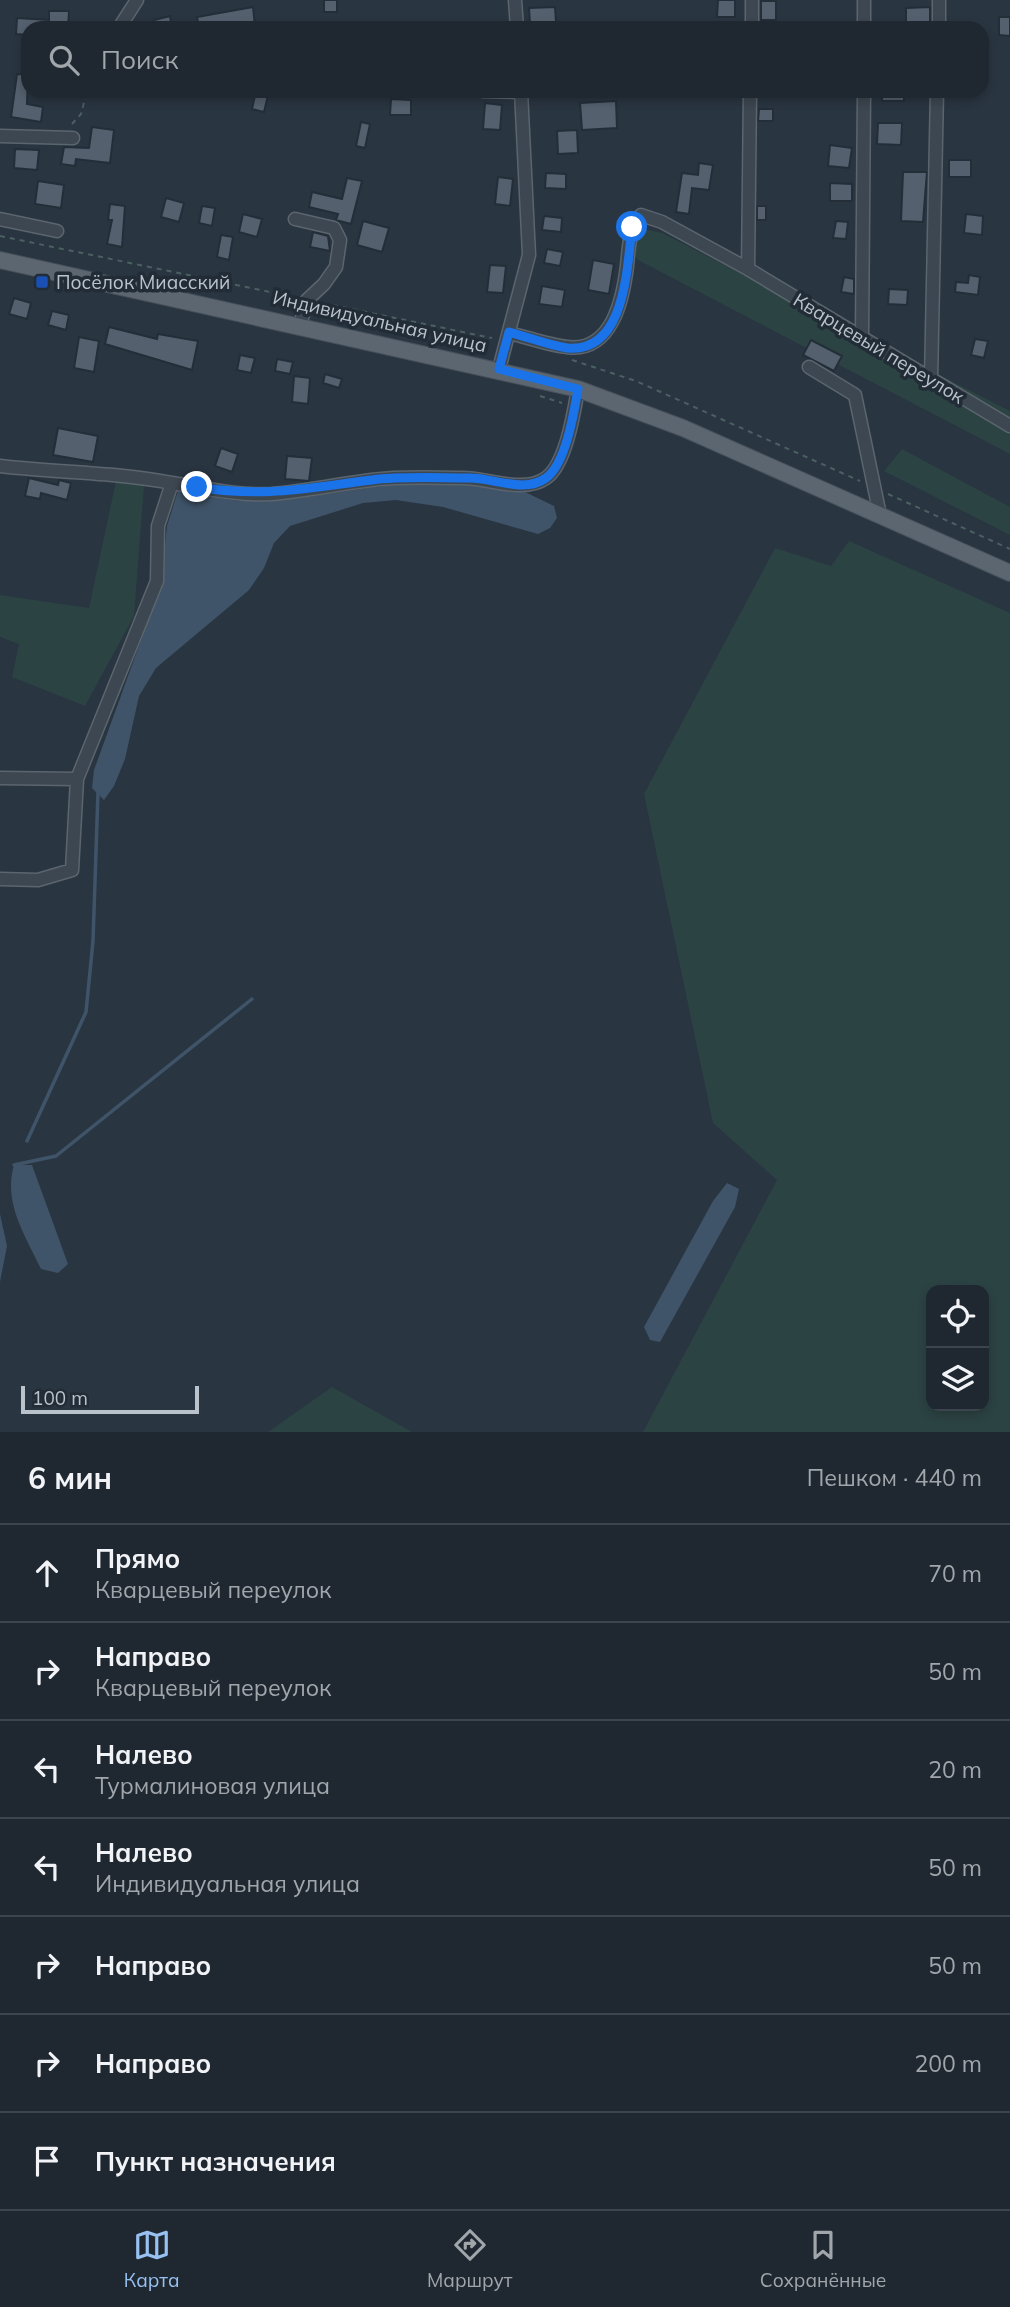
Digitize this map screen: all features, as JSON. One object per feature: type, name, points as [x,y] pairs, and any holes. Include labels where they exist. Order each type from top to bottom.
[{"type":"main road","name":"Индивидуальная улица","points":[[0,260],[499,369],[578,389],[683,428],[1010,573]]},
{"type":"street","points":[[124,21],[137,0]]},
{"type":"street","points":[[515,0],[516,21]]},
{"type":"street","points":[[752,0],[752,21]]},
{"type":"street","points":[[864,0],[864,21]]},
{"type":"street","points":[[939,0],[939,21]]},
{"type":"street","points":[[499,369],[529,255],[521,98]]},
{"type":"street","points":[[748,269],[750,98]]},
{"type":"street","points":[[862,338],[864,98]]},
{"type":"street","points":[[931,380],[937,98]]},
{"type":"street","points":[[0,136],[73,138]]},
{"type":"street","name":"Кварцевый переулок","points":[[508,337],[569,348],[590,345],[608,329],[623,301],[632,227],[641,215],[662,222],[748,269],[1010,426]]},
{"type":"street","points":[[0,219],[57,231]]},
{"type":"street","points":[[295,219],[334,228],[340,240],[336,267],[324,284],[307,300],[300,325]]},
{"type":"street","points":[[809,367],[855,395],[880,516]]},
{"type":"street","points":[[0,466],[68,474],[119,473],[234,493],[271,494],[374,480],[416,478],[477,478],[508,484],[534,484],[548,477],[562,455],[578,389]]},
{"type":"street","points":[[0,879],[38,880],[72,870],[78,779],[157,581],[158,526],[172,483]]},
{"type":"street","points":[[0,778],[78,779]]},
{"type":"path","points":[[59,137],[81,114],[85,98]]},
{"type":"path","points":[[0,236],[307,300],[508,337]]},
{"type":"path","points":[[564,357],[636,382],[1010,549]]},
{"type":"green space","points":[[643,229],[662,233],[1010,411],[1010,454],[638,260],[633,252],[635,240]]},
{"type":"green space","points":[[902,449],[1010,507],[1010,535],[884,471]]},
{"type":"green space","points":[[116,481],[144,485],[134,616],[85,706],[12,677],[19,644],[0,637],[0,595],[89,608]]},
{"type":"green space","points":[[849,541],[1010,613],[1010,1432],[643,1432],[777,1180],[713,1123],[644,794],[775,548],[831,566]]},
{"type":"green space","points":[[332,1387],[412,1432],[268,1432]]},
{"type":"water","points":[[395,484],[458,484],[521,490],[554,506],[557,518],[550,528],[538,534],[443,507],[396,500],[363,503],[290,526],[274,543],[264,568],[249,590],[156,668],[139,696],[125,759],[114,786],[104,800],[92,788],[94,770],[161,585],[167,526],[178,491],[250,501],[313,496]]},
{"type":"water","points":[[14,1165],[32,1165],[68,1264],[58,1273],[41,1269],[17,1218],[11,1192]]},
{"type":"water","points":[[727,1183],[739,1189],[735,1207],[660,1342],[650,1340],[644,1327],[713,1201]]},
{"type":"water","points":[[0,1214],[7,1246],[0,1282]]},
{"type":"building","points":[[324,0],[337,0],[337,12],[324,12]]},
{"type":"building","points":[[718,0],[735,0],[735,17],[717,17]]},
{"type":"building","points":[[761,1],[776,1],[776,20],[761,20]]},
{"type":"building","points":[[253,7],[254,21],[198,21],[197,17]]},
{"type":"building","points":[[555,7],[556,21],[530,21],[529,8]]},
{"type":"building","points":[[930,7],[930,21],[906,21],[906,8]]},
{"type":"building","points":[[49,11],[69,11],[68,21],[21,21],[21,34],[16,34],[17,18],[49,20]]},
{"type":"building","points":[[170,16],[171,21],[154,21]]},
{"type":"building","points":[[999,17],[1010,17],[1010,36],[999,35]]},
{"type":"building","points":[[17,74],[21,74],[21,98],[27,98],[27,104],[43,107],[41,122],[11,117]]},
{"type":"building","points":[[254,98],[267,98],[264,112],[252,109]]},
{"type":"building","points":[[882,98],[904,98],[904,101],[882,101]]},
{"type":"building","points":[[391,99],[411,100],[411,115],[390,115]]},
{"type":"building","points":[[616,101],[617,128],[582,130],[580,103]]},
{"type":"building","points":[[485,103],[502,105],[500,130],[483,129]]},
{"type":"building","points":[[759,109],[773,109],[773,121],[758,121]]},
{"type":"building","points":[[361,122],[370,124],[365,148],[356,146]]},
{"type":"building","points":[[878,123],[902,123],[901,145],[877,144]]},
{"type":"building","points":[[92,127],[114,130],[110,163],[76,159],[75,166],[61,164],[64,147],[89,148]]},
{"type":"building","points":[[577,130],[578,153],[558,154],[557,131]]},
{"type":"building","points":[[830,145],[852,148],[849,168],[828,166]]},
{"type":"building","points":[[15,149],[39,150],[37,170],[14,168]]},
{"type":"building","points":[[949,160],[971,160],[971,177],[949,177]]},
{"type":"building","points":[[699,163],[713,165],[709,190],[692,188],[689,214],[676,212],[682,173],[698,175]]},
{"type":"building","points":[[903,172],[927,172],[923,222],[901,221]]},
{"type":"building","points":[[546,173],[566,174],[566,189],[545,188]]},
{"type":"building","points":[[498,177],[513,179],[510,206],[495,204]]},
{"type":"building","points":[[347,178],[362,181],[351,224],[336,220],[338,214],[309,207],[312,192],[342,199]]},
{"type":"building","points":[[38,181],[64,185],[61,208],[35,204]]},
{"type":"building","points":[[830,183],[852,184],[852,201],[830,201]]},
{"type":"building","points":[[166,198],[184,203],[179,222],[161,217]]},
{"type":"building","points":[[110,204],[125,206],[122,247],[107,244],[112,220],[108,220]]},
{"type":"building","points":[[202,206],[215,208],[212,226],[199,223]]},
{"type":"building","points":[[757,206],[766,206],[766,220],[757,220]]},
{"type":"building","points":[[243,214],[262,219],[257,237],[239,232]]},
{"type":"building","points":[[966,214],[983,216],[982,235],[964,233]]},
{"type":"building","points":[[544,216],[562,218],[561,232],[542,230]]},
{"type":"building","points":[[363,221],[389,228],[382,252],[357,245]]},
{"type":"building","points":[[836,221],[848,222],[846,239],[833,238]]},
{"type":"building","points":[[313,232],[328,236],[330,251],[310,247]]},
{"type":"building","points":[[221,235],[233,237],[229,260],[217,257]]},
{"type":"building","points":[[547,249],[563,252],[560,266],[544,263]]},
{"type":"building","points":[[593,260],[614,264],[609,294],[588,290]]},
{"type":"building","points":[[490,265],[506,266],[503,293],[487,292]]},
{"type":"building","points":[[969,275],[980,277],[978,295],[955,292],[956,282],[968,283]]},
{"type":"building","points":[[844,277],[854,279],[854,294],[841,292]]},
{"type":"building","points":[[542,286],[565,290],[562,307],[539,304]]},
{"type":"building","points":[[889,289],[908,290],[907,305],[888,304]]},
{"type":"building","points":[[14,298],[31,303],[27,319],[9,314]]},
{"type":"building","points":[[52,311],[69,315],[66,330],[48,325]]},
{"type":"building","points":[[109,327],[157,339],[158,334],[198,341],[192,370],[105,344]]},
{"type":"building","points":[[79,337],[99,341],[94,372],[74,368]]},
{"type":"building","points":[[975,339],[988,341],[984,358],[971,355]]},
{"type":"building","points":[[811,340],[842,356],[834,371],[803,355]]},
{"type":"building","points":[[240,355],[255,358],[251,373],[237,370]]},
{"type":"building","points":[[277,359],[293,362],[290,374],[275,371]]},
{"type":"building","points":[[325,374],[342,379],[339,388],[323,383]]},
{"type":"building","points":[[294,376],[310,378],[308,404],[292,402]]},
{"type":"building","points":[[58,428],[98,436],[93,462],[53,455]]},
{"type":"building","points":[[221,448],[238,454],[232,472],[215,466]]},
{"type":"building","points":[[287,456],[312,458],[309,481],[285,479]]},
{"type":"building","points":[[29,478],[58,485],[59,480],[71,483],[67,500],[41,493],[40,499],[25,496]]},
{"type":"waterway","points":[[27,1141],[86,1012],[93,941],[98,792]]},
{"type":"waterway","points":[[14,1165],[56,1156],[252,999]]},
{"type":"place","name":"Посёлок Миасский","points":[[42,282]]},
{"type":"route","points":[[197,487],[234,493],[271,494],[374,480],[477,478],[508,484],[534,484],[548,477],[562,455],[578,389],[499,369],[509,332],[569,348],[590,345],[608,329],[623,301],[632,227]]}]
